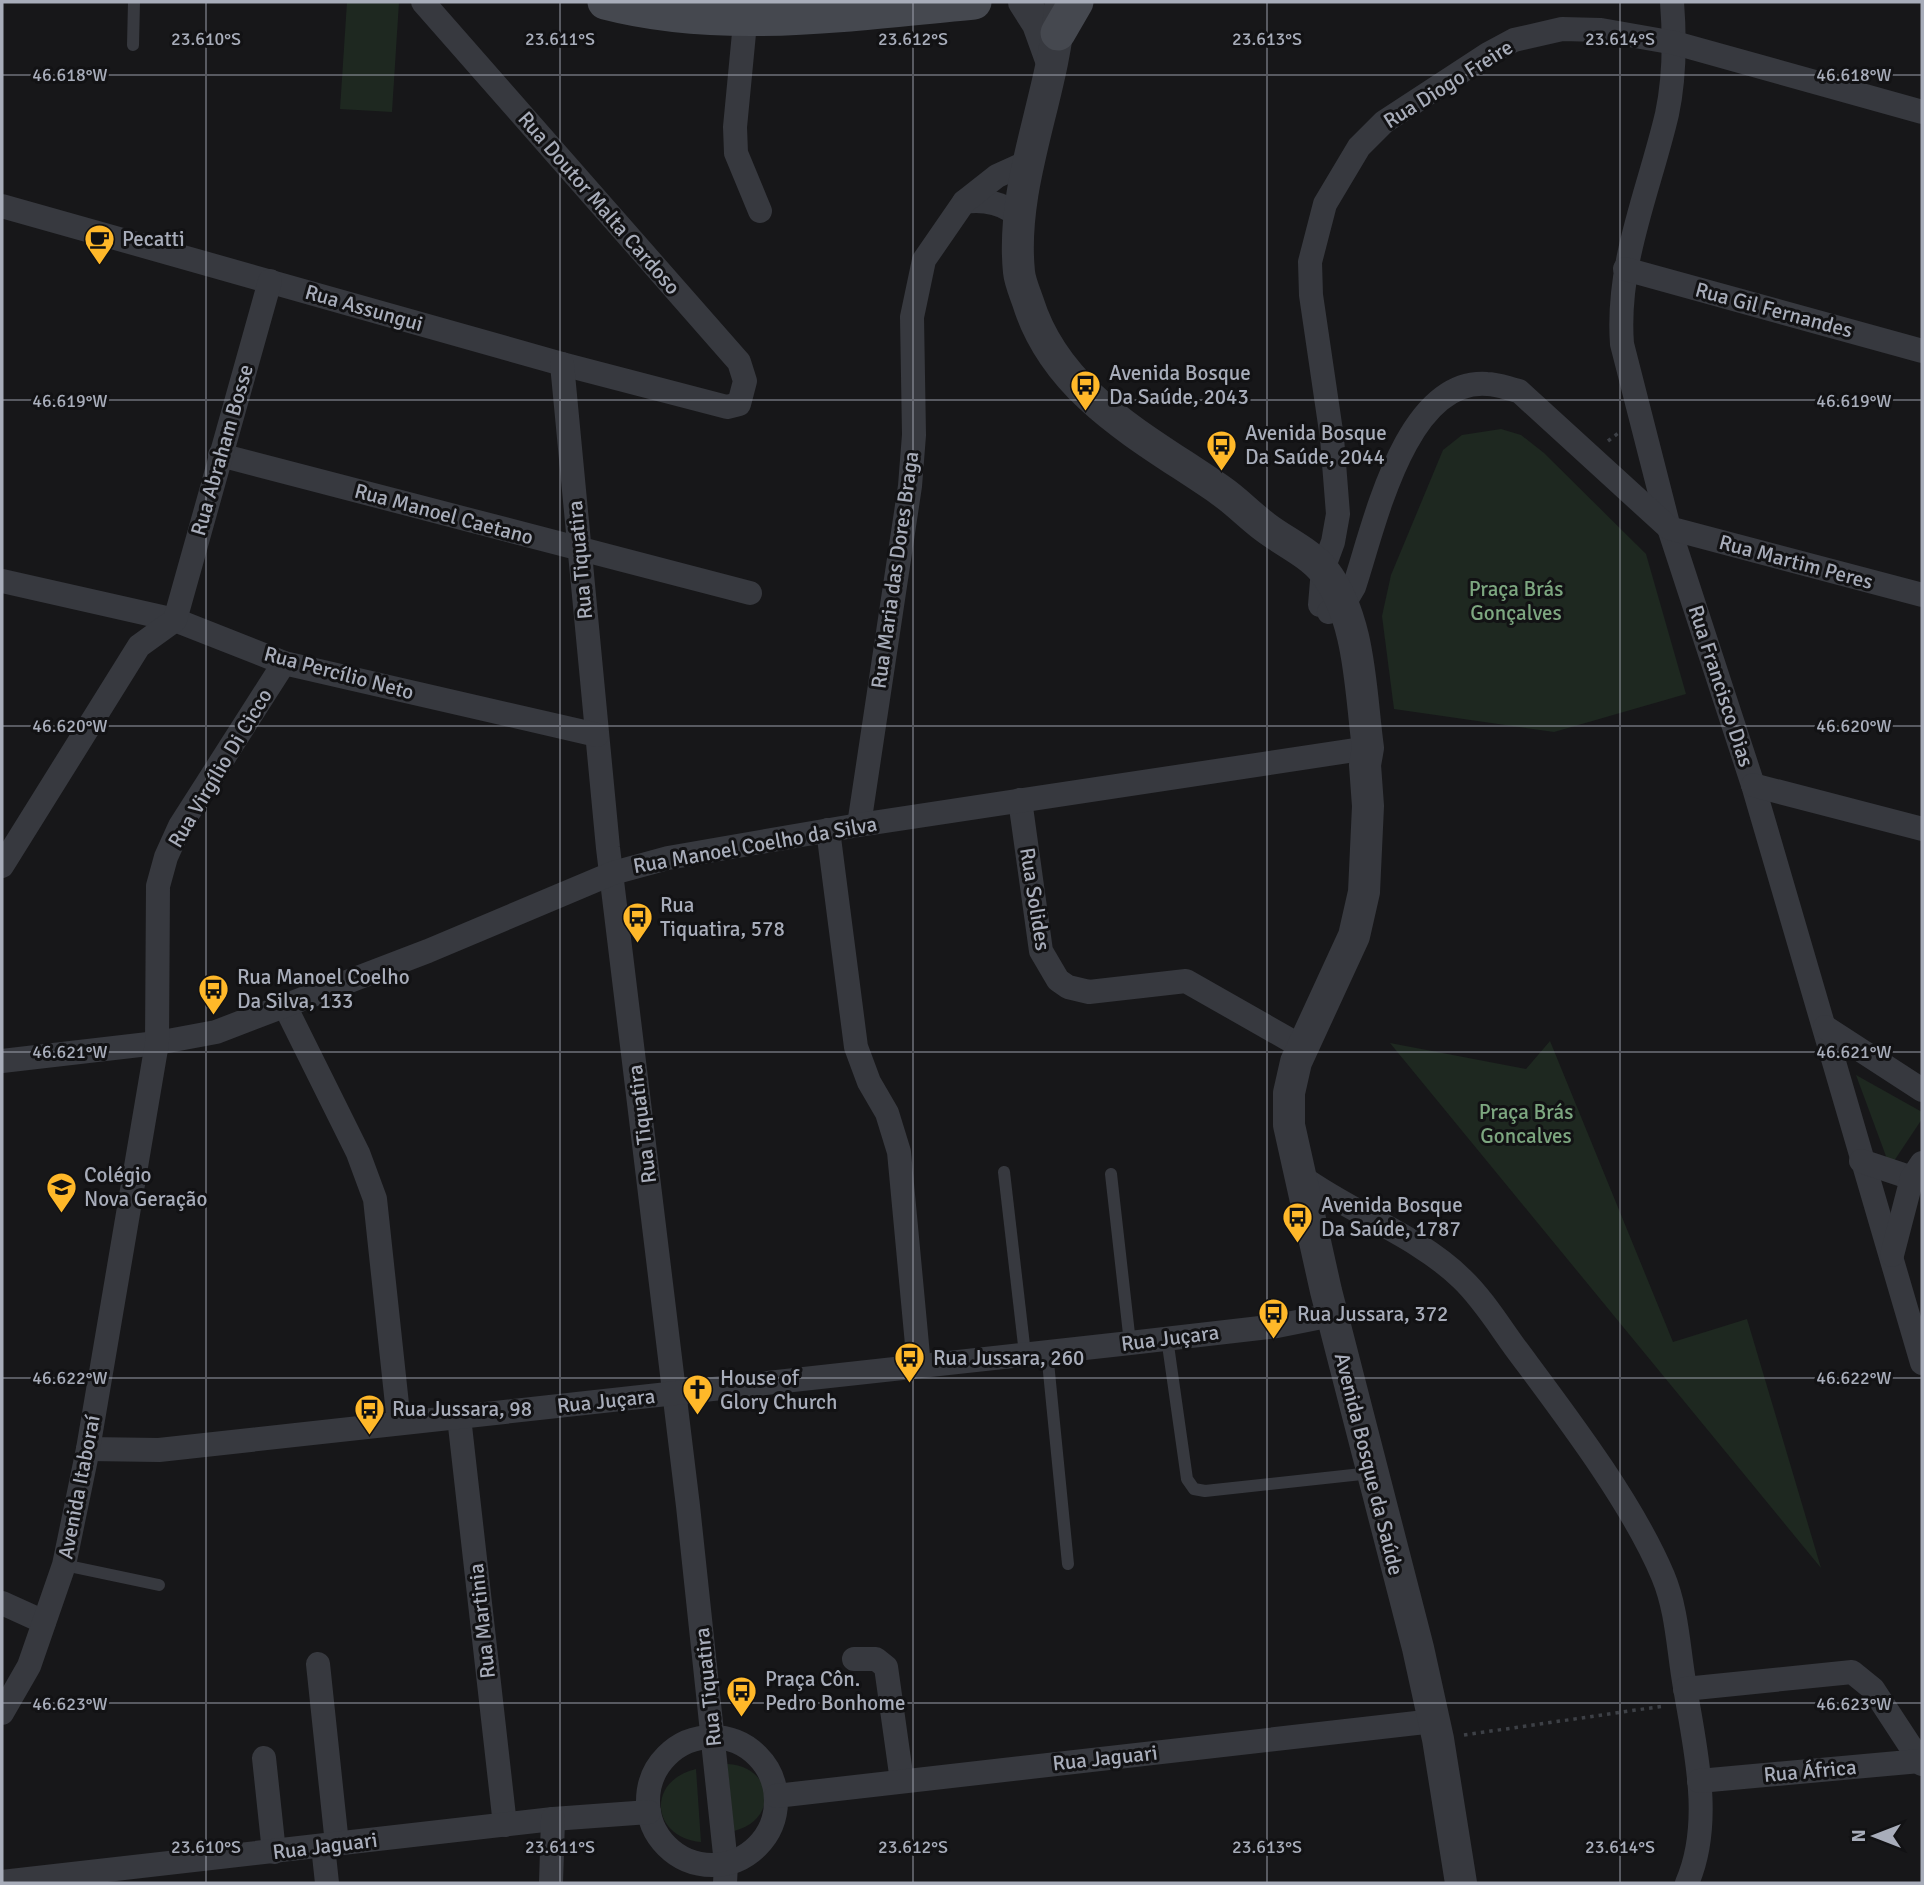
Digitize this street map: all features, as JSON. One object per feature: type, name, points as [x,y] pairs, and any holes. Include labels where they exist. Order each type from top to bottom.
[{"type":"main road","points":[[613,3],[695,17],[746,10],[974,2]]},
{"type":"main road","points":[[1057,33],[1076,2]]},
{"type":"street","name":"Rua Doutor Malta Cardoso","points":[[423,2],[739,362],[745,381],[743,394],[739,404],[727,407]]},
{"type":"street","points":[[1024,2],[1038,24],[1057,33]]},
{"type":"street","name":"Rua Francisco Dias","points":[[1672,2],[1675,43],[1667,114],[1635,220],[1625,270],[1619,313],[1622,344],[1669,528],[1753,785],[1922,1363]]},
{"type":"street","points":[[746,10],[736,92],[736,153],[760,211]]},
{"type":"street","name":"Rua Diogo Freire","points":[[1323,569],[1337,528],[1337,496],[1332,438],[1311,295],[1310,262],[1325,204],[1359,147],[1384,122],[1514,40],[1562,29],[1601,30],[1675,43],[1922,112]]},
{"type":"street","name":"Avenida Bosque da Saúde","points":[[1057,33],[1020,220],[1019,275],[1036,327],[1063,372],[1109,414],[1235,500],[1264,526],[1323,569],[1363,754],[1368,806],[1364,892],[1354,936],[1302,1047],[1289,1093],[1289,1125],[1371,1474],[1418,1648],[1461,1883]]},
{"type":"street","name":"Rua Maria das Dores Braga","points":[[859,825],[910,486],[914,435],[912,317],[916,288],[924,260],[964,202],[997,176],[1030,161]]},
{"type":"street","points":[[964,202],[994,203],[1011,210],[1020,220]]},
{"type":"street","name":"Rua Assungui","points":[[2,206],[562,364],[727,407]]},
{"type":"street","name":"Rua Gil Fernandes","points":[[1625,270],[1922,351]]},
{"type":"street","name":"Rua Abraham Bosse","points":[[175,620],[270,281]]},
{"type":"street","name":"Rua Tiquatira","points":[[562,364],[597,735],[713,1736],[726,1874]]},
{"type":"street","points":[[1330,608],[1354,587],[1399,454],[1417,422],[1444,397],[1466,386],[1487,383],[1519,391],[1669,528]]},
{"type":"street","name":"Rua Manoel Caetano","points":[[220,455],[750,593]]},
{"type":"street","points":[[1337,496],[1357,516],[1377,516]]},
{"type":"street","name":"Avenida Bosque da Saúde","points":[[1264,526],[1330,608]]},
{"type":"street","name":"Rua Martim Peres","points":[[1669,528],[1922,595]]},
{"type":"street","name":"Rua Percílio Neto","points":[[2,581],[175,620],[284,663],[597,735]]},
{"type":"street","points":[[2,866],[139,646],[175,620]]},
{"type":"street","name":"Rua Virgílio Di Cicco","points":[[157,1044],[158,886],[166,857],[180,825],[284,663]]},
{"type":"street","name":"Rua Manoel Coelho da Silva","points":[[2,1060],[157,1044],[216,1032],[428,951],[613,873],[668,858],[1020,800],[1363,754]]},
{"type":"street","points":[[1753,785],[1922,829]]},
{"type":"street","name":"Rua Solides","points":[[1020,800],[1041,951],[1058,980],[1068,987],[1090,992],[1186,981],[1302,1047]]},
{"type":"street","points":[[828,830],[856,1047],[894,1132],[899,1152],[919,1366]]},
{"type":"street","points":[[285,1006],[358,1153],[375,1199],[384,1259],[399,1423]]},
{"type":"street","points":[[1825,1027],[1922,1090]]},
{"type":"street","name":"Avenida Itaboraí","points":[[2,1713],[29,1666],[64,1565],[88,1449],[157,1044]]},
{"type":"street","points":[[1861,1161],[1917,1170],[1892,1255]]},
{"type":"street","points":[[1302,1177],[1331,1198],[1445,1263],[1473,1292],[1620,1497],[1653,1554],[1672,1606],[1699,1781],[1700,1828],[1687,1883]]},
{"type":"street","name":"Rua Juçara","points":[[88,1449],[159,1450],[1276,1326],[1332,1315]]},
{"type":"street","name":"Rua Martinia","points":[[459,1417],[505,1825]]},
{"type":"street","points":[[2,1603],[44,1622]]},
{"type":"street","points":[[854,1659],[876,1659],[886,1667],[902,1781]]},
{"type":"street","points":[[318,1664],[330,1845],[327,1883]]},
{"type":"street","points":[[1686,1696],[1852,1672],[1873,1689],[1921,1763]]},
{"type":"street","name":"Rua Jaguari","points":[[776,1796],[1431,1728]]},
{"type":"street","points":[[713,1736],[731,1738],[754,1751],[769,1771],[776,1796],[774,1818],[764,1839],[726,1874],[675,1854],[657,1834],[649,1812],[651,1782],[665,1758],[687,1742],[713,1736]]},
{"type":"street","points":[[264,1758],[274,1852]]},
{"type":"street","name":"Rua África","points":[[1699,1781],[1921,1763]]},
{"type":"street","name":"Rua Jaguari","points":[[2,1882],[101,1877],[330,1845],[553,1819],[649,1812]]},
{"type":"street","points":[[551,1883],[553,1819]]},
{"type":"lane","points":[[133,45],[134,2]]},
{"type":"lane","points":[[1004,1172],[1036,1353],[1068,1564]]},
{"type":"lane","points":[[1111,1174],[1130,1342]]},
{"type":"lane","points":[[1167,1338],[1187,1479],[1194,1489],[1205,1491],[1371,1474]]},
{"type":"lane","points":[[64,1565],[159,1585]]},
{"type":"path","points":[[1574,440],[1610,442],[1627,425],[1633,395]]},
{"type":"path","points":[[1431,1728],[1686,1696]]},
{"type":"green space","points":[[347,2],[399,2],[392,112],[340,109]]},
{"type":"green space","name":"Praça Brás Gonçalves","points":[[1501,429],[1521,435],[1544,453],[1646,554],[1686,694],[1554,732],[1394,709],[1382,616],[1391,575],[1443,450],[1462,435]]},
{"type":"green space","name":"Praça Brás Goncalves","points":[[1550,1041],[1673,1342],[1747,1319],[1821,1568],[1390,1043],[1526,1069]]},
{"type":"green space","points":[[1856,1075],[1922,1112],[1922,1119],[1890,1167]]},
{"type":"green space","points":[[727,1764],[743,1767],[754,1774],[762,1783],[765,1794],[764,1805],[758,1816],[749,1825],[734,1831]]},
{"type":"green space","points":[[696,1769],[701,1842],[684,1838],[672,1830],[664,1820],[661,1808],[662,1796],[669,1785],[680,1775]]},
{"type":"place","name":"Pecatti","points":[[99,266]]},
{"type":"place","name":"Avenida Bosque Da Saúde, 2043","points":[[1086,412]]},
{"type":"place","name":"Avenida Bosque Da Saúde, 2044","points":[[1222,472]]},
{"type":"place","name":"Rua Tiquatira, 578","points":[[637,944]]},
{"type":"place","name":"Rua Manoel Coelho Da Silva, 133","points":[[214,1016]]},
{"type":"place","name":"Colégio Nova Geração","points":[[61,1214]]},
{"type":"place","name":"Avenida Bosque Da Saúde, 1787","points":[[1298,1244]]},
{"type":"place","name":"Rua Jussara, 372","points":[[1274,1341]]},
{"type":"place","name":"Rua Jussara, 260","points":[[910,1385]]},
{"type":"place","name":"House of Glory Church","points":[[697,1417]]},
{"type":"place","name":"Rua Jussara, 98","points":[[369,1436]]},
{"type":"place","name":"Praça Côn. Pedro Bonhome","points":[[742,1718]]}]
